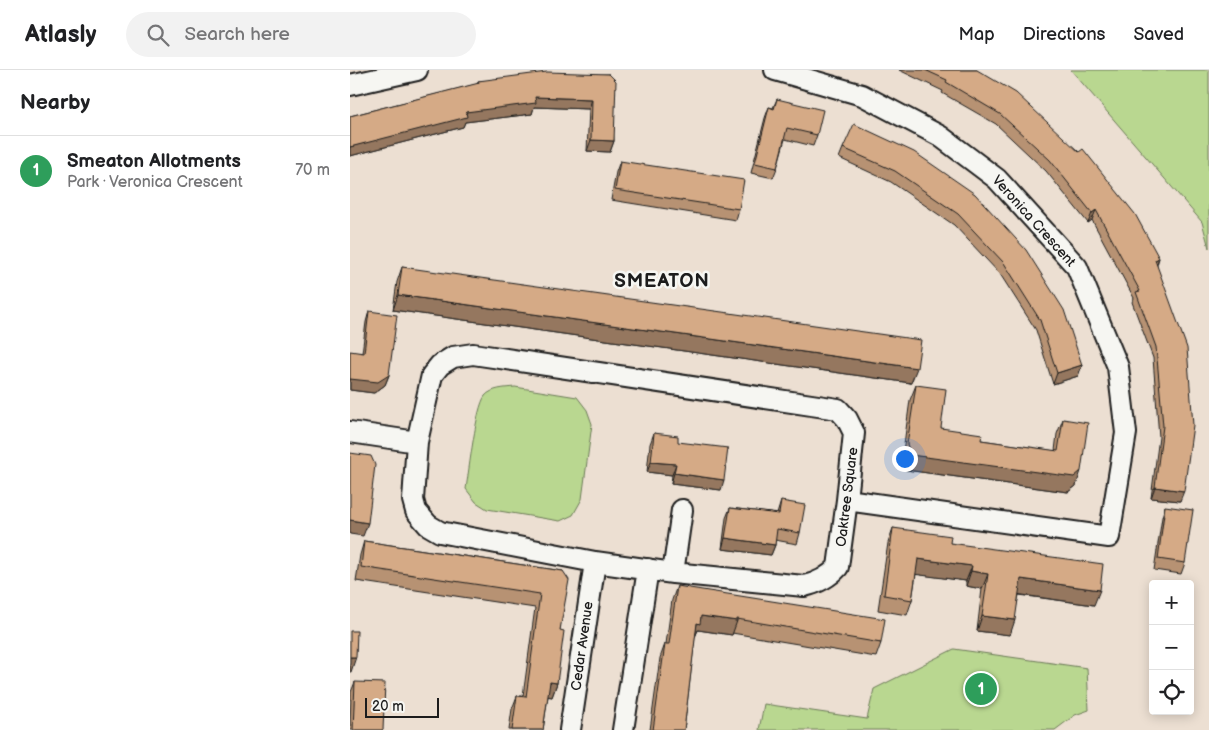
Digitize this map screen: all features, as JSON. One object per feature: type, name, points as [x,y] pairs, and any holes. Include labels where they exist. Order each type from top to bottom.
[{"type":"street","points":[[350,85],[417,70]]},
{"type":"street","name":"Veronica Crescent","points":[[775,70],[862,95],[940,136],[997,179],[1077,267],[1118,367],[1126,433],[1109,537],[848,500]]},
{"type":"street","name":"Oaktree Square","points":[[473,354],[838,409],[847,418],[854,433],[848,500],[838,567],[831,575],[817,583],[804,586],[673,573],[595,562],[440,532],[428,525],[416,511],[413,500],[417,442],[432,375],[440,365],[453,357],[473,354]]},
{"type":"street","points":[[350,432],[417,442]]},
{"type":"street","points":[[673,573],[682,510]]},
{"type":"street","name":"Cedar Avenue","points":[[570,730],[595,562]]},
{"type":"street","points":[[622,730],[648,569]]},
{"type":"green space","points":[[1071,70],[1209,70],[1209,248],[1202,222]]},
{"type":"green space","points":[[515,387],[577,397],[587,410],[592,424],[582,499],[573,515],[560,521],[487,509],[476,502],[466,489],[476,426],[485,396],[491,391]]},
{"type":"green space","points":[[954,649],[1087,668],[1089,710],[1075,715],[1055,730],[759,730],[764,704],[867,719],[874,689]]},
{"type":"building","points":[[925,70],[977,70],[1016,93],[1079,152],[1083,149],[1135,214],[1159,258],[1155,260],[1187,348],[1193,425],[1184,491],[1155,487],[1163,426],[1156,347],[1136,292],[1140,291],[1096,210],[1092,213],[1050,160],[1000,114],[946,82],[947,80]]},
{"type":"building","points":[[547,72],[609,74],[616,81],[614,141],[591,140],[592,99],[535,97],[536,103],[466,112],[467,117],[350,147],[350,116],[479,83],[478,81]]},
{"type":"building","points":[[777,99],[823,110],[817,135],[787,128],[777,168],[755,163],[769,107],[774,109]]},
{"type":"building","points":[[854,124],[914,152],[975,194],[1026,250],[1064,310],[1082,365],[1057,373],[1040,320],[1004,263],[958,214],[895,171],[843,148]]},
{"type":"building","points":[[620,161],[744,180],[739,209],[615,190]]},
{"type":"building","points":[[402,267],[921,340],[917,368],[398,295]]},
{"type":"building","points":[[369,311],[397,315],[389,375],[378,382],[350,379],[350,351],[364,353]]},
{"type":"building","points":[[916,385],[946,389],[941,428],[982,434],[981,440],[1058,451],[1063,419],[1088,423],[1081,471],[1074,477],[911,455],[907,444]]},
{"type":"building","points":[[654,433],[678,436],[678,442],[728,448],[724,480],[674,473],[676,464],[651,462]]},
{"type":"building","points":[[350,453],[371,456],[375,465],[368,523],[350,520]]},
{"type":"building","points":[[781,501],[805,505],[800,533],[777,529],[775,545],[725,538],[730,508],[779,514]]},
{"type":"building","points":[[1165,506],[1193,510],[1185,563],[1158,559]]},
{"type":"building","points":[[893,528],[951,536],[950,543],[1103,564],[1100,590],[1021,579],[1015,620],[982,616],[988,574],[971,571],[972,566],[918,559],[912,600],[884,595]]},
{"type":"building","points":[[364,541],[563,571],[569,580],[560,630],[564,631],[557,683],[550,682],[543,730],[512,730],[517,696],[526,697],[540,594],[361,567]]},
{"type":"building","points":[[677,586],[885,619],[881,643],[737,619],[737,621],[701,616],[700,624],[697,623],[684,730],[653,730],[665,644],[669,644]]},
{"type":"building","points":[[350,631],[357,631],[356,657],[350,657]]},
{"type":"building","points":[[355,682],[385,683],[383,730],[353,730]]},
{"type":"place","name":"Smeaton Allotments","points":[[981,689]]},
{"type":"district","name":"SMEATON","points":[[662,281]]}]
